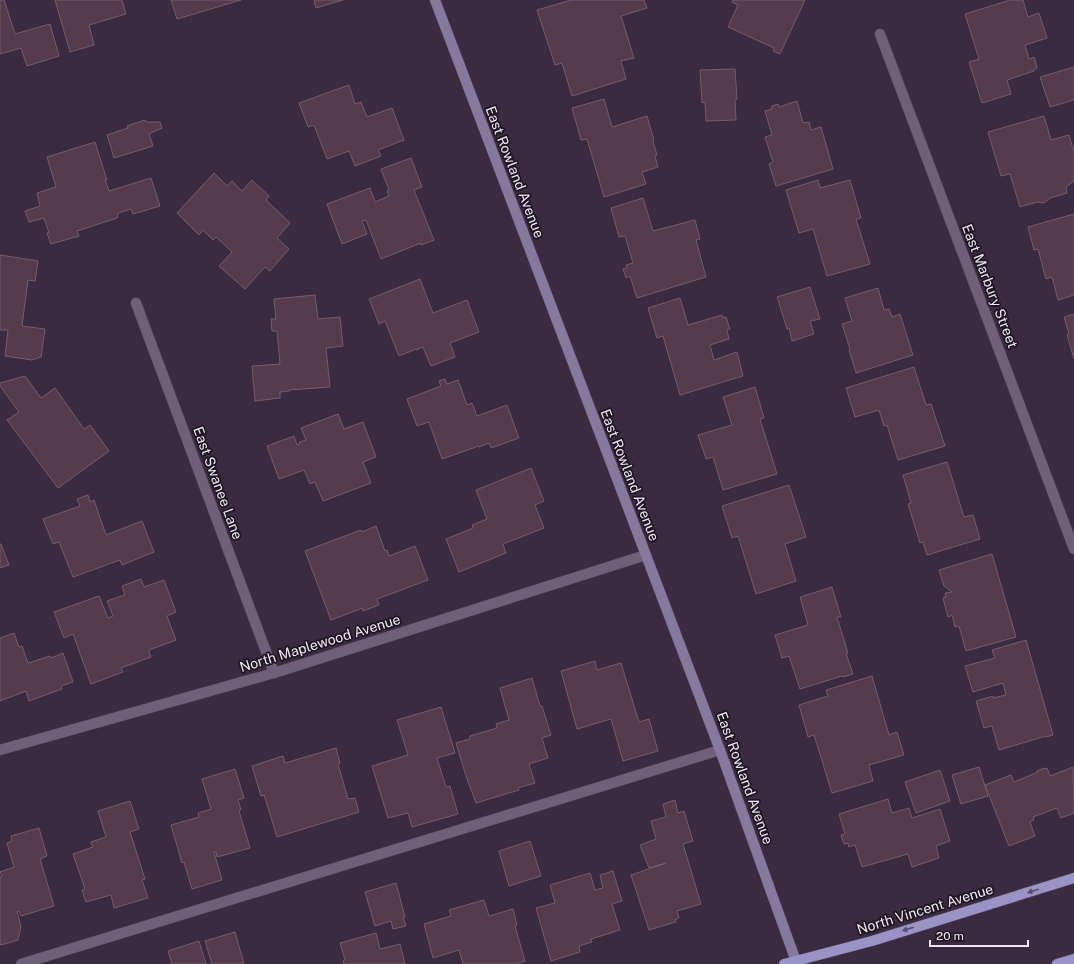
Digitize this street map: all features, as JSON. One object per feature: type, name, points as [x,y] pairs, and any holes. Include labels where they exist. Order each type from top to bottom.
[{"type":"main road","name":"North Vincent Avenue","points":[[784,964],[797,962],[872,941],[1074,878]]},
{"type":"main road","points":[[1056,964],[1074,959]]},
{"type":"street","name":"East Rowland Avenue","points":[[435,0],[720,750],[797,962]]},
{"type":"street","name":"East Marbury Street","points":[[880,34],[1074,549]]},
{"type":"street","name":"East Swanee Lane","points":[[136,303],[274,673]]},
{"type":"street","name":"North Maplewood Avenue","points":[[0,750],[274,673],[646,555]]},
{"type":"street","points":[[21,964],[720,750]]},
{"type":"building","points":[[0,0],[4,0],[15,34],[50,24],[59,56],[27,66],[21,48],[0,54]]},
{"type":"building","points":[[55,0],[122,0],[126,14],[89,25],[94,45],[70,52]]},
{"type":"building","points":[[171,0],[241,0],[177,19]]},
{"type":"building","points":[[314,0],[343,0],[316,8]]},
{"type":"building","points":[[571,0],[644,0],[647,8],[621,16],[634,58],[621,61],[626,79],[572,96],[562,63],[555,65],[537,10]]},
{"type":"building","points":[[733,0],[805,0],[780,54],[773,51],[774,48],[728,27],[738,5],[732,2]]},
{"type":"building","points":[[1010,0],[1023,0],[1028,17],[1039,13],[1047,38],[1025,45],[1029,59],[1034,57],[1037,68],[1033,70],[1034,71],[1007,80],[1011,94],[982,103],[969,62],[979,59],[965,14]]},
{"type":"building","points":[[1074,67],[1074,100],[1050,107],[1040,77]]},
{"type":"building","points":[[735,69],[737,99],[735,100],[736,120],[706,121],[705,102],[702,103],[700,70]]},
{"type":"building","points":[[349,85],[355,104],[361,102],[367,117],[392,108],[404,140],[378,150],[381,156],[355,166],[349,151],[327,159],[314,125],[308,127],[299,103]]},
{"type":"building","points":[[604,99],[612,127],[647,116],[654,140],[657,155],[655,156],[658,167],[642,172],[646,184],[604,197],[587,139],[581,140],[572,108]]},
{"type":"building","points":[[797,101],[803,123],[809,122],[811,130],[821,127],[833,169],[776,186],[769,164],[773,162],[765,137],[772,135],[765,111],[772,109],[772,106],[778,104],[779,107]]},
{"type":"building","points":[[1044,116],[1051,140],[1069,135],[1074,152],[1074,181],[1066,187],[1067,193],[1050,198],[1044,203],[1037,202],[1020,207],[1010,174],[1001,176],[988,132]]},
{"type":"building","points":[[145,120],[146,122],[160,122],[162,128],[149,134],[153,146],[114,158],[107,135]]},
{"type":"building","points":[[95,142],[109,191],[151,178],[160,206],[133,214],[131,209],[118,213],[117,218],[77,231],[79,236],[51,244],[44,218],[29,222],[25,211],[40,206],[37,193],[56,187],[47,157]]},
{"type":"building","points":[[411,158],[422,187],[414,190],[434,240],[421,245],[421,243],[381,259],[366,220],[362,221],[367,234],[342,244],[327,204],[370,188],[375,202],[389,196],[387,191],[389,190],[381,169]]},
{"type":"building","points":[[214,173],[227,186],[232,181],[242,191],[252,180],[269,196],[266,200],[290,223],[277,238],[289,249],[270,271],[265,267],[245,289],[219,266],[232,252],[216,237],[213,240],[203,230],[199,235],[177,213]]},
{"type":"building","points":[[818,180],[820,188],[850,180],[861,218],[856,219],[870,264],[827,276],[813,229],[799,233],[786,190]]},
{"type":"building","points":[[643,198],[653,231],[695,220],[700,239],[696,240],[706,277],[637,298],[630,276],[626,278],[623,269],[627,268],[626,265],[633,263],[625,236],[619,237],[611,208]]},
{"type":"building","points":[[1074,214],[1074,295],[1058,300],[1052,277],[1046,279],[1038,249],[1034,250],[1028,227]]},
{"type":"building","points":[[0,255],[38,261],[35,281],[28,280],[22,326],[45,329],[41,357],[32,360],[5,356],[8,330],[0,330]]},
{"type":"building","points":[[420,279],[433,313],[467,300],[479,332],[450,343],[455,357],[431,366],[423,347],[399,356],[385,321],[379,324],[369,299]]},
{"type":"building","points":[[810,287],[820,319],[810,321],[814,334],[792,341],[789,328],[787,329],[777,297]]},
{"type":"building","points":[[878,288],[884,310],[889,309],[892,317],[900,314],[913,355],[856,373],[842,324],[852,321],[845,298]]},
{"type":"building","points":[[315,295],[318,319],[340,317],[343,346],[326,348],[330,387],[289,390],[280,392],[280,398],[255,401],[252,366],[280,364],[277,331],[272,331],[271,319],[276,319],[274,299]]},
{"type":"building","points":[[680,298],[688,325],[722,315],[723,318],[726,317],[730,329],[727,330],[729,339],[710,345],[714,360],[737,352],[743,376],[680,395],[663,336],[657,338],[648,308]]},
{"type":"building","points":[[1074,314],[1074,359],[1067,335],[1069,334],[1064,317]]},
{"type":"building","points":[[914,367],[926,405],[931,404],[945,446],[898,460],[887,425],[884,426],[879,410],[855,417],[846,388]]},
{"type":"building","points":[[25,376],[41,398],[55,388],[84,429],[90,425],[109,451],[58,488],[7,420],[19,412],[0,386],[0,383]]},
{"type":"building","points":[[445,379],[447,384],[458,380],[467,405],[472,403],[477,416],[507,405],[519,438],[491,448],[489,443],[442,459],[429,422],[417,426],[407,399],[441,386],[439,381]]},
{"type":"building","points":[[755,387],[764,418],[760,419],[777,474],[723,490],[713,457],[706,459],[698,435],[732,425],[723,397]]},
{"type":"building","points":[[338,414],[344,429],[363,422],[376,457],[363,462],[371,483],[323,501],[315,482],[310,484],[304,470],[279,479],[267,446],[294,436],[297,445],[300,444],[299,442],[306,440],[301,428]]},
{"type":"building","points":[[947,462],[964,517],[973,515],[980,539],[927,555],[923,542],[920,543],[908,504],[911,503],[903,475]]},
{"type":"building","points":[[531,468],[544,501],[535,505],[544,528],[503,544],[506,553],[459,572],[446,539],[473,528],[472,525],[487,519],[476,490]]},
{"type":"building","points":[[789,485],[806,537],[785,544],[796,581],[756,594],[738,536],[732,538],[722,506]]},
{"type":"building","points":[[88,495],[90,502],[94,500],[106,535],[142,521],[154,552],[122,565],[120,560],[73,577],[59,542],[53,544],[43,519],[80,506],[77,499]]},
{"type":"building","points":[[376,526],[385,551],[387,550],[389,556],[415,546],[428,580],[377,599],[379,605],[363,611],[363,608],[331,620],[305,551],[361,530],[362,532]]},
{"type":"building","points":[[0,544],[9,565],[0,568]]},
{"type":"building","points":[[992,554],[1016,637],[966,651],[959,626],[955,627],[952,615],[948,617],[943,598],[946,597],[945,593],[952,592],[944,586],[939,570]]},
{"type":"building","points":[[141,579],[144,587],[164,580],[176,612],[167,616],[176,640],[149,650],[151,657],[121,668],[123,672],[91,684],[73,634],[64,638],[54,612],[99,596],[108,618],[113,616],[107,601],[125,595],[122,586]]},
{"type":"building","points":[[832,587],[841,617],[837,617],[853,674],[800,689],[789,656],[782,658],[775,635],[808,625],[800,597]]},
{"type":"building","points":[[14,633],[19,647],[22,646],[28,663],[50,656],[51,658],[63,653],[73,682],[61,686],[62,689],[29,701],[26,691],[0,701],[0,638]]},
{"type":"building","points":[[1026,640],[1053,735],[999,750],[992,726],[984,728],[976,701],[993,696],[993,698],[1006,695],[1003,683],[973,692],[965,666],[995,658],[992,650]]},
{"type":"building","points":[[595,661],[597,670],[621,663],[639,722],[649,719],[658,751],[623,761],[611,719],[577,729],[561,671]]},
{"type":"building","points":[[872,676],[889,735],[897,732],[904,755],[869,765],[873,781],[832,793],[814,735],[808,737],[799,705],[828,696],[826,690]]},
{"type":"building","points":[[532,678],[540,706],[542,706],[551,735],[542,738],[548,758],[529,764],[535,783],[518,788],[519,790],[476,803],[456,743],[470,739],[470,736],[497,728],[496,724],[509,720],[500,688]]},
{"type":"building","points":[[441,707],[455,753],[437,758],[446,787],[450,786],[458,814],[412,827],[408,813],[388,818],[372,766],[408,755],[397,720]]},
{"type":"building","points":[[336,748],[340,763],[338,764],[348,799],[355,798],[359,812],[277,837],[264,795],[261,796],[252,766],[283,756],[285,763]]},
{"type":"building","points":[[979,767],[988,796],[961,804],[952,775]]},
{"type":"building","points":[[1073,767],[1074,813],[1061,818],[1057,808],[1033,817],[1034,820],[1030,822],[1035,836],[1009,846],[985,785],[1011,775],[1014,782],[1044,768],[1047,768],[1050,776]]},
{"type":"building","points":[[235,769],[244,798],[238,800],[241,810],[239,811],[250,848],[217,857],[216,852],[214,852],[222,880],[192,889],[184,862],[182,863],[171,825],[199,817],[198,813],[211,809],[202,779]]},
{"type":"building","points":[[940,770],[950,801],[916,813],[905,782]]},
{"type":"building","points":[[888,799],[892,813],[909,808],[912,818],[940,809],[950,841],[936,846],[939,858],[912,867],[908,854],[862,867],[855,845],[849,847],[848,843],[844,844],[841,835],[845,834],[839,814]]},
{"type":"building","points":[[675,800],[678,813],[684,811],[693,841],[683,844],[701,904],[677,911],[679,918],[675,920],[676,922],[649,930],[631,875],[666,863],[649,868],[640,845],[656,839],[651,821],[666,817],[663,804]]},
{"type":"building","points":[[130,801],[139,829],[130,832],[145,879],[142,880],[148,898],[114,908],[111,895],[86,902],[82,890],[85,889],[73,854],[93,847],[91,842],[106,837],[98,811]]},
{"type":"building","points":[[39,828],[47,856],[40,859],[54,906],[21,916],[19,911],[17,912],[21,926],[18,940],[1,945],[0,877],[2,876],[0,872],[14,867],[7,843],[12,841],[11,836]]},
{"type":"building","points":[[530,841],[541,876],[509,886],[499,851]]},
{"type":"building","points":[[613,871],[622,901],[612,904],[620,930],[591,939],[592,942],[579,946],[580,952],[551,961],[536,908],[555,903],[550,885],[590,873],[595,890],[603,888],[600,875]]},
{"type":"building","points":[[396,883],[406,926],[393,929],[391,921],[375,926],[365,892]]},
{"type":"building","points":[[484,900],[489,916],[513,909],[517,925],[515,926],[525,961],[515,964],[463,964],[459,950],[433,958],[424,924],[451,916],[449,910]]},
{"type":"building","points":[[235,932],[244,964],[212,964],[205,941]]},
{"type":"building","points":[[376,933],[380,949],[400,944],[405,964],[344,964],[343,961],[345,960],[340,943]]},
{"type":"building","points":[[199,941],[206,964],[172,964],[168,951]]}]
